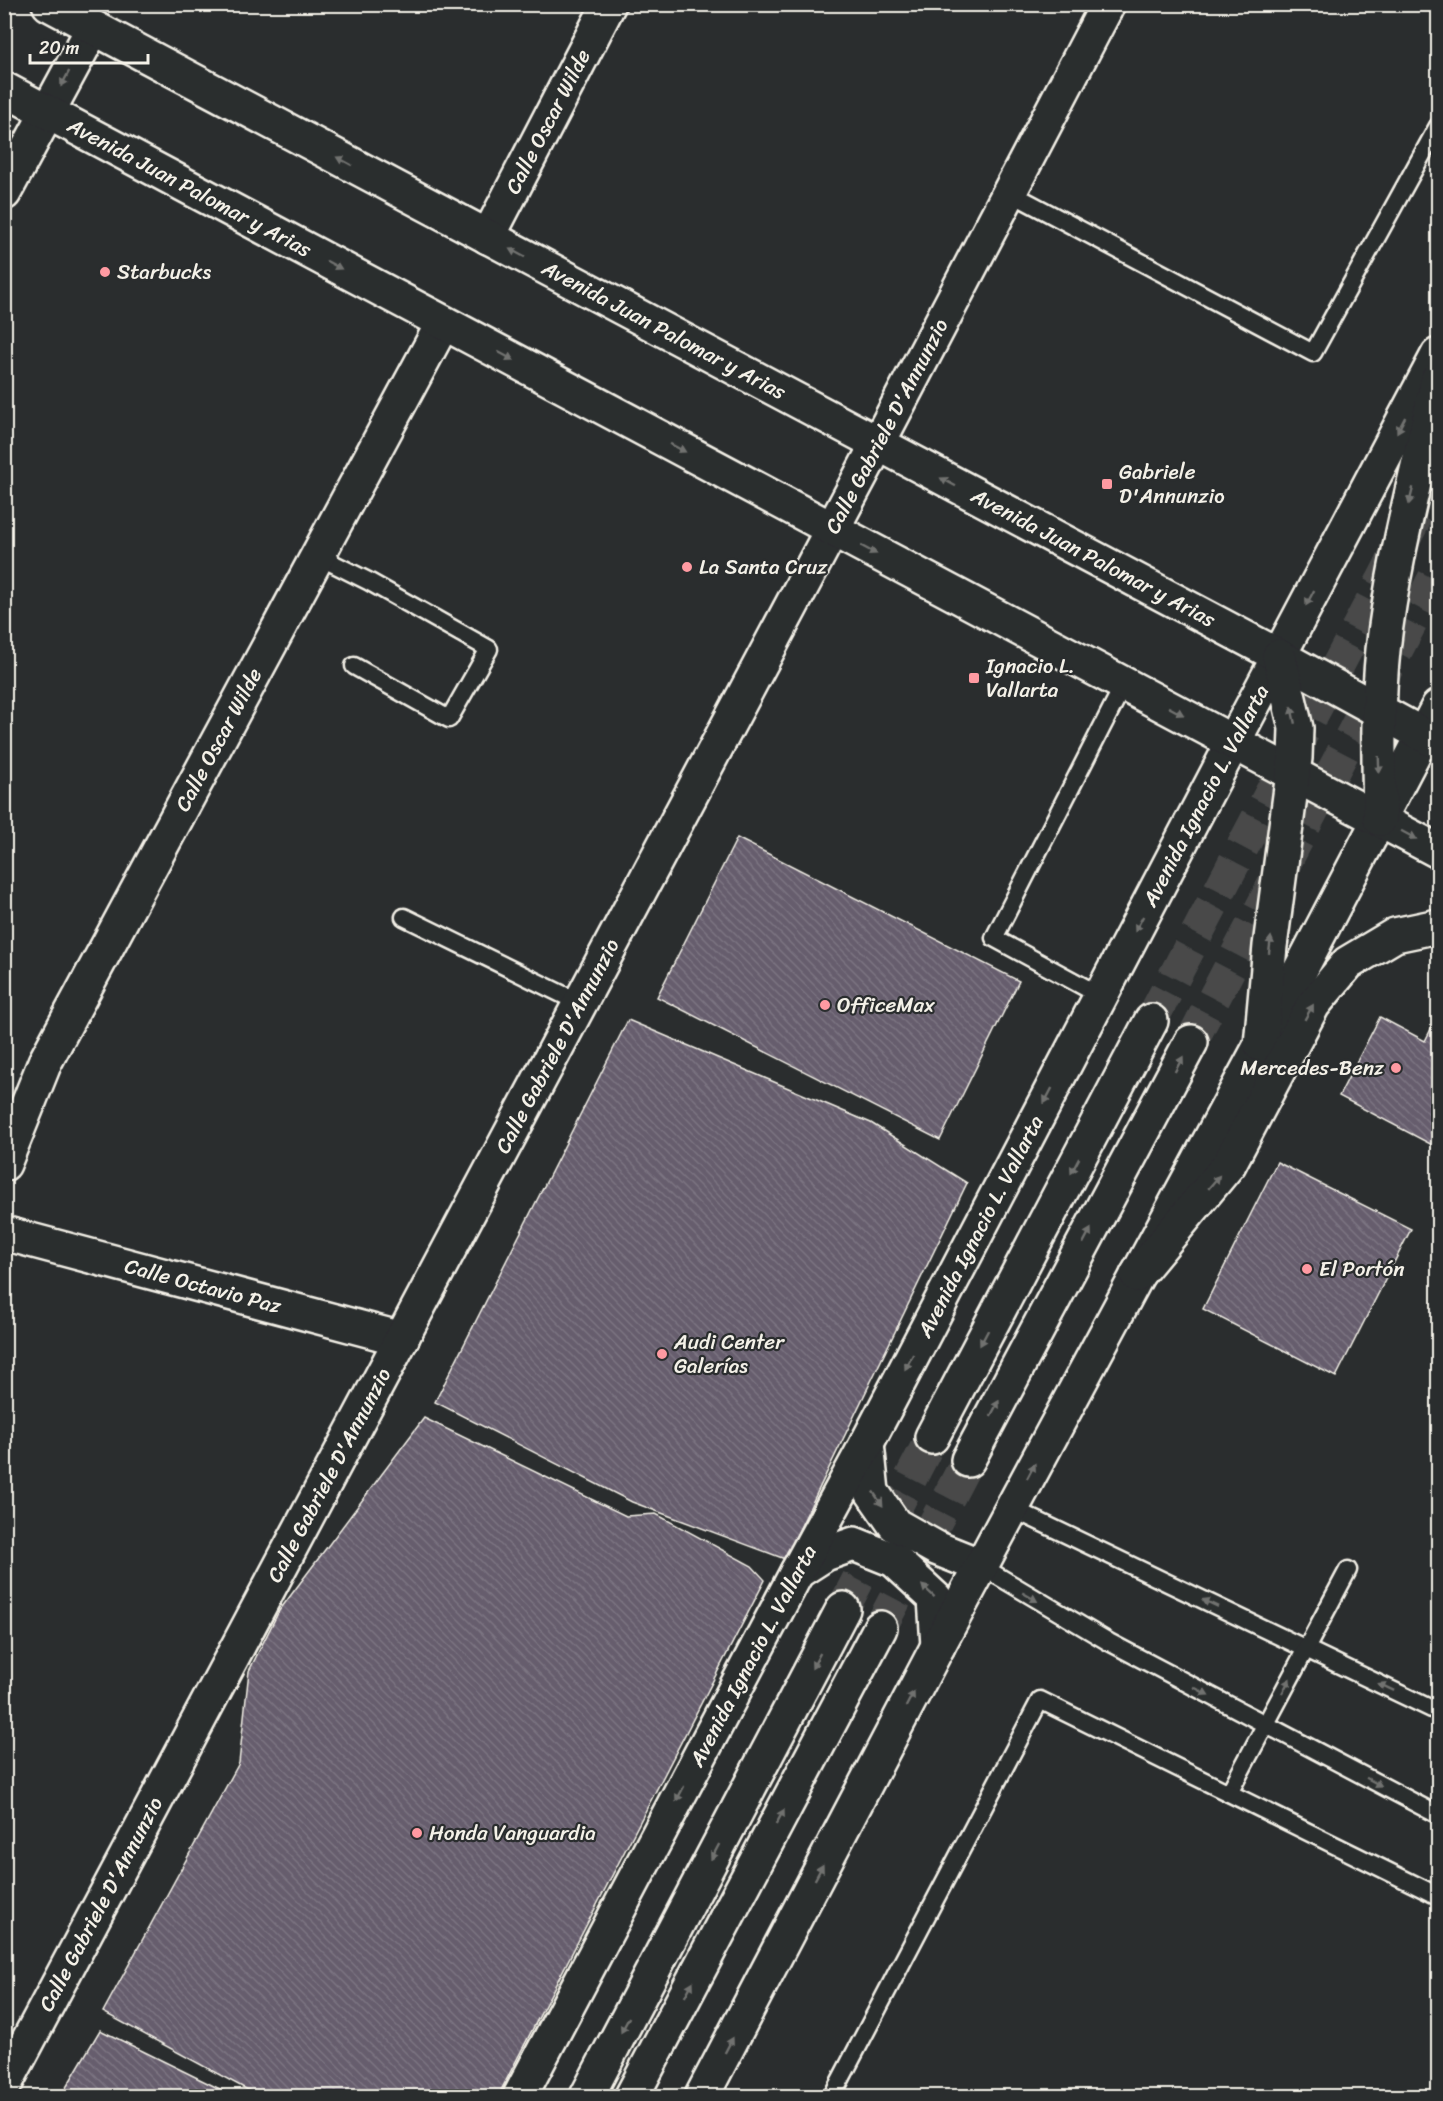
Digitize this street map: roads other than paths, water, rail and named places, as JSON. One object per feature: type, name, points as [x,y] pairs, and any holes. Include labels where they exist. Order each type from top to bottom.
[{"type":"main road","name":"Avenida Juan Palomar y Arias","points":[[49,4],[1379,711],[1434,728]]},
{"type":"main road","name":"Calle Oscar Wilde","points":[[488,237],[609,4]]},
{"type":"main road","name":"Calle Gabriele D'Annunzio","points":[[4,2086],[832,530],[1108,4]]},
{"type":"main road","points":[[4,193],[93,28]]},
{"type":"main road","name":"Avenida Juan Palomar y Arias","points":[[4,89],[1438,851]]},
{"type":"main road","name":"Calle Oscar Wilde","points":[[4,1164],[45,1062],[443,323]]},
{"type":"main road","name":"Avenida Ignacio L. Vallarta","points":[[520,2097],[867,1443],[1438,355]]},
{"type":"main road","points":[[1380,819],[1378,731],[1383,650],[1402,535],[1438,378]]},
{"type":"main road","points":[[1261,1045],[1270,946],[1293,773],[1296,728],[1279,656]]},
{"type":"main road","points":[[702,2097],[1011,1508],[1380,819],[1434,728]]},
{"type":"main road","points":[[1137,1275],[1229,1164],[1312,1005],[1348,963],[1395,935],[1438,926]]},
{"type":"main road","points":[[932,1437],[1151,1021]]},
{"type":"main road","points":[[968,1460],[1191,1042]]},
{"type":"main road","name":"Calle Octavio Paz","points":[[4,1233],[402,1339]]},
{"type":"main road","points":[[867,1443],[872,1492],[895,1525],[936,1548],[981,1566]]},
{"type":"main road","points":[[797,1572],[825,1554],[854,1544],[894,1560],[935,1598],[938,1646]]},
{"type":"main road","points":[[587,2097],[843,1610]]},
{"type":"main road","points":[[632,2097],[880,1628]]},
{"type":"lane","points":[[1009,192],[1313,353],[1438,126]]},
{"type":"lane","points":[[318,556],[368,581],[489,649],[450,719],[354,666]]},
{"type":"lane","points":[[1101,996],[994,938],[1124,684]]},
{"type":"lane","points":[[404,917],[580,1003]]},
{"type":"lane","points":[[1011,1508],[1438,1712]]},
{"type":"lane","points":[[981,1566],[1109,1642],[1438,1815]]},
{"type":"lane","points":[[1229,1793],[1348,1570]]},
{"type":"lane","points":[[832,2097],[1040,1700],[1438,1896]]},
{"type":"tunnel","points":[[1151,1021],[1438,475]]},
{"type":"tunnel","points":[[1191,1042],[1438,571]]},
{"type":"tunnel","points":[[843,1609],[932,1437]]},
{"type":"tunnel","points":[[880,1628],[968,1460]]},
{"type":"place","name":"Starbucks","points":[[105,272]]},
{"type":"place","name":"Gabriele D'Annunzio","points":[[1107,484]]},
{"type":"place","name":"La Santa Cruz","points":[[687,567]]},
{"type":"place","name":"Ignacio L. Vallarta","points":[[974,678]]},
{"type":"place","name":"OfficeMax","points":[[825,1005]]},
{"type":"place","name":"Mercedes-Benz","points":[[1396,1068]]},
{"type":"place","name":"El Portón","points":[[1307,1269]]},
{"type":"place","name":"Audi Center Galerías","points":[[662,1354]]},
{"type":"place","name":"Honda Vanguardia","points":[[417,1833]]}]
